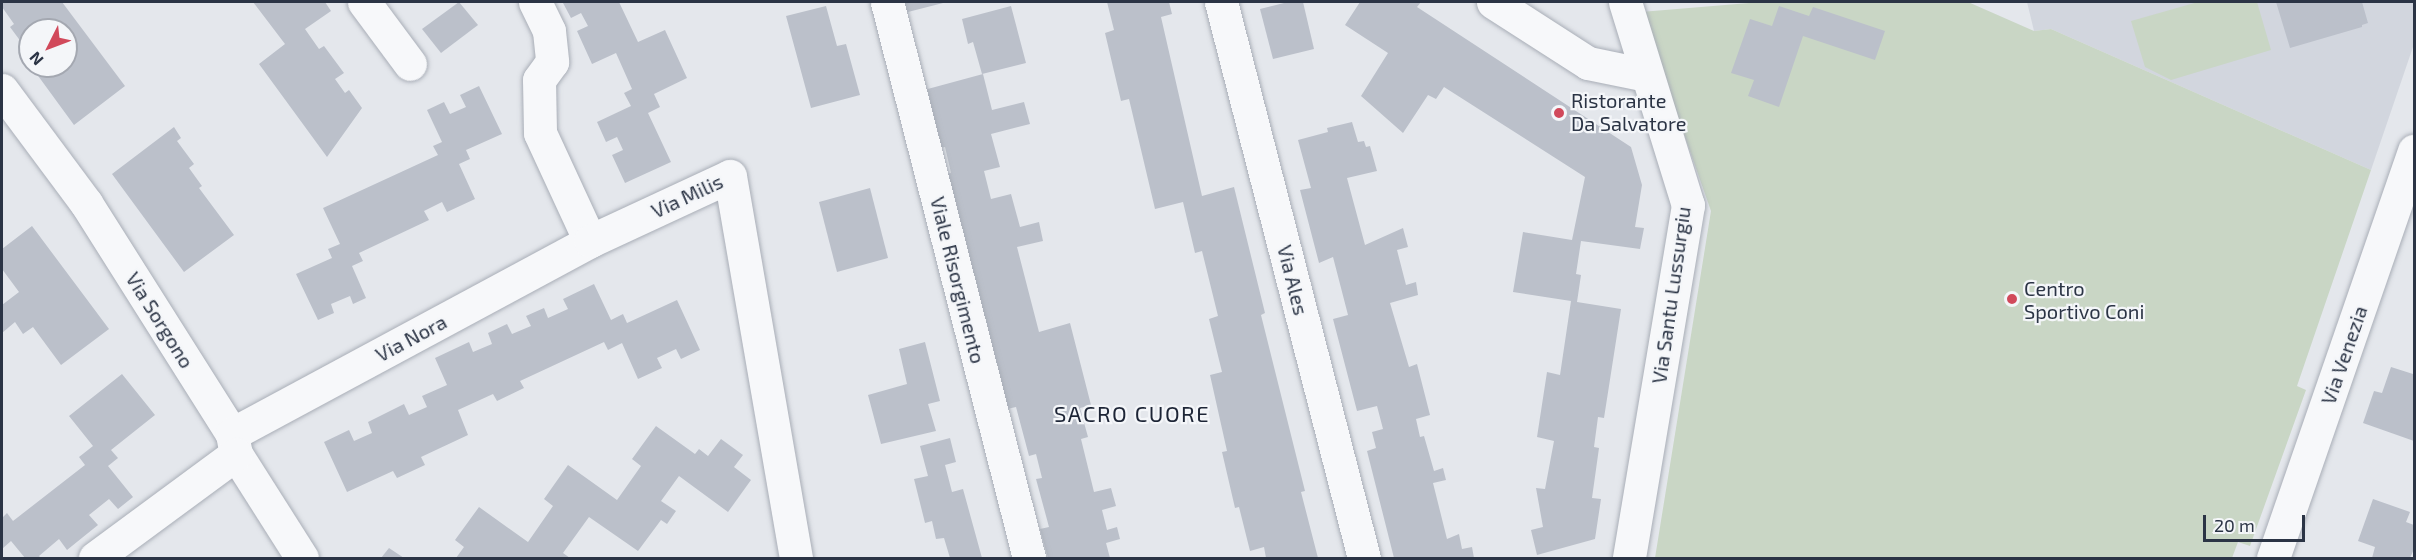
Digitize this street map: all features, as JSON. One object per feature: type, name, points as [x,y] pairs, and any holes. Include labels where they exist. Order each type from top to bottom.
[{"type":"street","points":[[364,2],[410,64]]},
{"type":"street","points":[[536,2],[549,32],[552,62],[539,80],[540,133],[590,241]]},
{"type":"street","name":"Viale Risorgimento","points":[[887,2],[1029,558]]},
{"type":"street","name":"Via Ales","points":[[1221,2],[1364,558]]},
{"type":"street","points":[[1493,2],[1588,63],[1646,75]]},
{"type":"street","name":"Via Santu Lussurgiu","points":[[1625,2],[1688,205],[1629,558]]},
{"type":"street","name":"Via Sorgono","points":[[2,90],[86,204],[302,558]]},
{"type":"street","name":"Via Venezia","points":[[2273,558],[2415,151]]},
{"type":"street","name":"Via Milis","points":[[590,241],[730,176],[796,558]]},
{"type":"street","name":"Via Nora","points":[[95,558],[234,444],[590,241]]},
{"type":"shaded area","points":[[2027,2],[2414,2],[2414,44],[2371,170],[2051,29],[2034,31]]},
{"type":"green space","name":"Centro Sportivo Coni","points":[[1761,2],[1968,2],[2034,31],[2051,29],[2371,170],[2297,386],[2306,390],[2250,546],[2238,542],[2232,558],[1655,558],[1711,211],[1641,12]]},
{"type":"green space","points":[[2198,2],[2257,2],[2271,50],[2171,80],[2145,67],[2131,21]]},
{"type":"building","points":[[2,2],[62,2],[74,18],[18,18],[18,38],[10,27],[14,24],[2,7]]},
{"type":"building","points":[[253,2],[325,2],[331,11],[305,29],[319,49],[324,46],[344,73],[335,79],[345,93],[349,90],[362,108],[327,157],[259,64],[285,44]]},
{"type":"building","points":[[459,2],[478,25],[441,53],[422,29]]},
{"type":"building","points":[[619,2],[638,42],[665,30],[687,78],[654,94],[660,107],[648,113],[671,162],[625,183],[612,155],[623,150],[617,137],[606,142],[597,122],[631,106],[624,93],[632,89],[616,53],[592,64],[577,31],[588,26],[581,13],[571,18],[563,3]]},
{"type":"building","points":[[901,2],[947,2],[904,13]]},
{"type":"building","points":[[1107,2],[1169,2],[1172,14],[1161,17],[1202,196],[1234,187],[1265,313],[1261,315],[1305,491],[1301,492],[1318,558],[1266,558],[1264,547],[1250,551],[1239,507],[1235,508],[1222,452],[1227,451],[1210,375],[1222,372],[1209,319],[1218,316],[1202,251],[1195,253],[1183,202],[1155,209],[1129,99],[1121,101],[1105,33],[1114,30]]},
{"type":"building","points":[[1288,2],[1303,2],[1314,49],[1273,59],[1260,9]]},
{"type":"building","points":[[1360,2],[1421,2],[1417,7],[1631,147],[1642,185],[1635,227],[1644,228],[1640,249],[1581,241],[1576,274],[1581,275],[1577,302],[1621,309],[1604,418],[1598,417],[1594,447],[1599,448],[1592,498],[1601,499],[1595,539],[1537,555],[1531,530],[1543,527],[1536,488],[1545,489],[1554,441],[1537,437],[1547,372],[1560,375],[1571,301],[1513,292],[1523,232],[1572,240],[1585,177],[1444,87],[1436,99],[1428,95],[1403,133],[1361,96],[1388,53],[1345,25]]},
{"type":"building","points":[[2276,2],[2362,2],[2368,23],[2362,27],[2290,48]]},
{"type":"building","points":[[826,6],[837,46],[846,44],[860,95],[811,108],[786,16]]},
{"type":"building","points":[[1011,6],[1026,63],[982,74],[973,42],[968,44],[962,19]]},
{"type":"building","points":[[1779,6],[1809,16],[1813,7],[1885,31],[1875,60],[1803,36],[1779,107],[1748,96],[1754,80],[1731,73],[1750,19],[1772,26]]},
{"type":"building","points":[[78,23],[125,86],[74,125],[40,78],[78,78]]},
{"type":"building","points":[[983,74],[992,110],[1024,102],[1030,124],[991,134],[1000,167],[984,171],[991,199],[1011,194],[1020,227],[1039,222],[1043,241],[1017,247],[1039,332],[1070,323],[1091,405],[1080,408],[1088,437],[1081,439],[1094,492],[1111,488],[1116,506],[1102,510],[1107,530],[1117,527],[1120,539],[1106,543],[1110,558],[1048,558],[1040,529],[1049,527],[1036,479],[1042,478],[1036,454],[1029,456],[1016,407],[1007,409],[946,174],[951,173],[945,147],[940,148],[924,90]]},
{"type":"building","points":[[479,86],[502,134],[466,150],[470,159],[459,164],[475,199],[447,212],[442,202],[424,211],[429,220],[359,253],[363,261],[352,266],[366,298],[353,304],[350,296],[331,304],[334,313],[318,320],[296,274],[332,258],[328,249],[340,244],[323,208],[438,155],[433,146],[442,142],[427,110],[444,102],[450,114],[466,107],[460,95]]},
{"type":"building","points":[[1352,122],[1358,142],[1364,141],[1366,147],[1370,146],[1377,171],[1347,178],[1365,245],[1403,228],[1408,247],[1397,250],[1406,285],[1416,282],[1418,295],[1390,303],[1409,367],[1417,364],[1430,415],[1416,419],[1420,437],[1424,436],[1434,471],[1443,468],[1446,480],[1433,483],[1447,539],[1459,534],[1462,549],[1472,547],[1474,558],[1394,558],[1367,451],[1376,448],[1372,432],[1383,429],[1377,406],[1357,411],[1333,319],[1348,315],[1333,257],[1319,263],[1300,190],[1311,188],[1298,140],[1328,132],[1327,128]]},
{"type":"building","points":[[174,127],[181,138],[177,141],[194,164],[189,168],[202,186],[199,188],[234,235],[184,272],[112,174]]},
{"type":"building","points":[[870,188],[888,258],[837,272],[819,202]]},
{"type":"building","points":[[32,226],[109,329],[61,365],[33,327],[23,334],[15,322],[2,333],[2,305],[19,292],[2,269],[2,249]]},
{"type":"building","points":[[594,284],[611,320],[623,314],[627,323],[677,300],[700,350],[681,359],[676,349],[657,358],[662,368],[638,379],[622,343],[608,350],[604,342],[520,381],[524,388],[497,401],[493,394],[458,410],[468,435],[421,457],[425,465],[397,478],[393,471],[347,492],[324,442],[349,430],[354,441],[372,433],[368,422],[404,404],[409,415],[427,407],[422,396],[447,385],[435,358],[469,342],[473,352],[492,344],[488,333],[507,324],[512,334],[531,326],[526,316],[544,308],[548,318],[568,309],[563,299]]},
{"type":"building","points":[[925,342],[940,401],[928,404],[936,431],[881,444],[868,395],[907,384],[899,349]]},
{"type":"building","points":[[2391,367],[2413,374],[2414,370],[2414,441],[2363,423],[2374,391],[2382,393]]},
{"type":"building","points":[[122,374],[155,415],[111,450],[118,458],[108,466],[133,497],[118,509],[109,499],[89,515],[98,525],[67,550],[59,539],[39,556],[41,558],[25,558],[11,541],[2,549],[2,518],[7,513],[13,521],[85,465],[79,457],[93,446],[69,416]]},
{"type":"building","points":[[656,426],[695,454],[699,449],[708,456],[721,439],[743,455],[734,467],[751,480],[728,512],[679,476],[661,501],[676,511],[667,524],[661,520],[638,551],[589,517],[563,553],[570,558],[456,558],[464,547],[455,540],[479,507],[528,542],[553,506],[544,499],[568,465],[617,500],[641,466],[632,459]]},
{"type":"building","points":[[950,438],[956,462],[945,465],[952,492],[963,489],[982,558],[950,558],[944,538],[936,539],[932,521],[925,523],[914,479],[928,476],[920,446]]},
{"type":"building","points":[[2373,499],[2410,512],[2406,522],[2414,525],[2414,549],[2410,558],[2372,558],[2375,547],[2358,541]]},
{"type":"building","points":[[389,548],[404,558],[381,558]]},
{"type":"place","name":"Ristorante Da Salvatore","points":[[1559,113]]},
{"type":"place","name":"Centro Sportivo Coni","points":[[2012,299]]},
{"type":"district","name":"SACRO CUORE","points":[[1132,414]]}]
